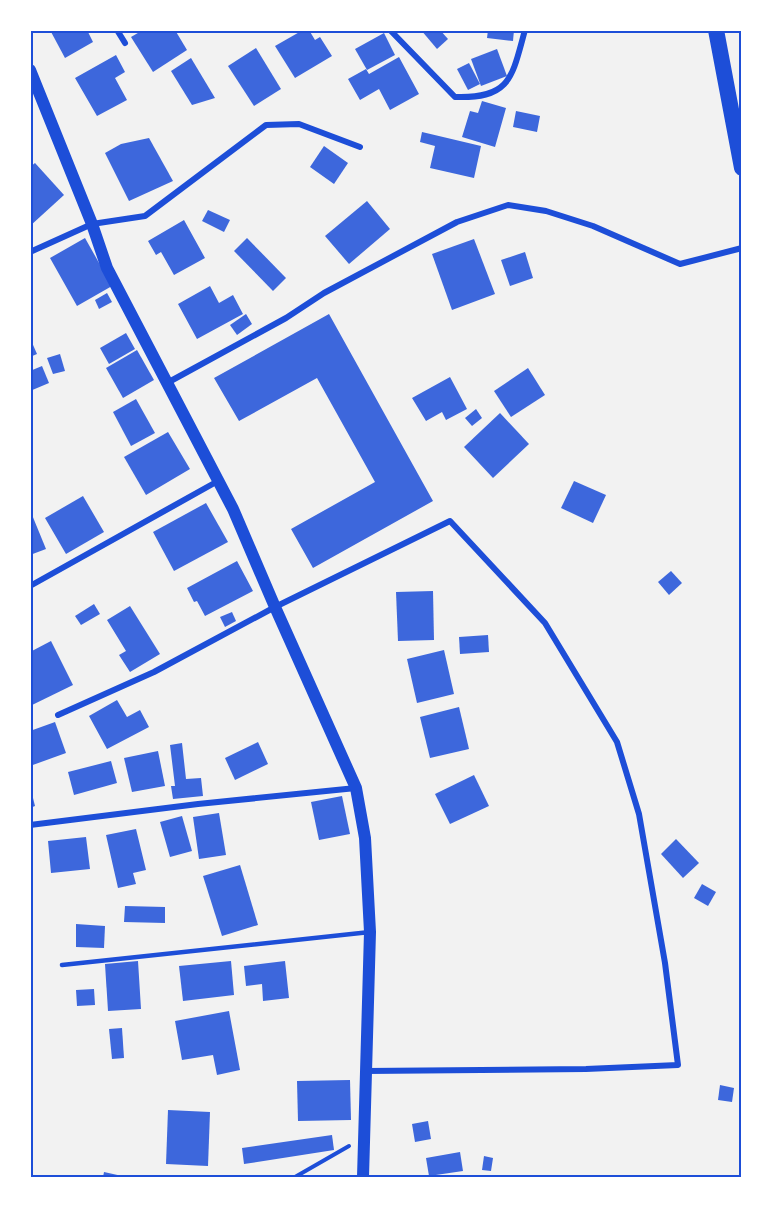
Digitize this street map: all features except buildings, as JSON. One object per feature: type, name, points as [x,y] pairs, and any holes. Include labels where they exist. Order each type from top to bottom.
[{"type":"highway","points":[[716,30],[742,168]]},
{"type":"main road","points":[[30,70],[92,224],[107,268],[233,509],[274,607],[356,788],[365,838],[370,932],[363,1177]]},
{"type":"street","points":[[117,30],[125,43]]},
{"type":"street","points":[[390,30],[455,97],[478,98],[502,88],[514,69],[525,30]]},
{"type":"street","points":[[30,252],[92,224],[145,216],[266,125],[299,124],[360,147]]},
{"type":"street","points":[[167,383],[286,318],[324,293],[457,222],[508,205],[546,211],[593,226],[680,264],[742,248]]},
{"type":"street","points":[[30,586],[218,481]]},
{"type":"street","points":[[58,715],[154,672],[274,607],[450,521],[545,623],[617,742],[639,814],[665,963],[678,1065],[586,1069],[366,1071]]},
{"type":"street","points":[[30,825],[198,804],[356,788]]},
{"type":"lane","points":[[62,965],[370,932]]},
{"type":"path","points":[[295,1177],[364,1136]]}]
